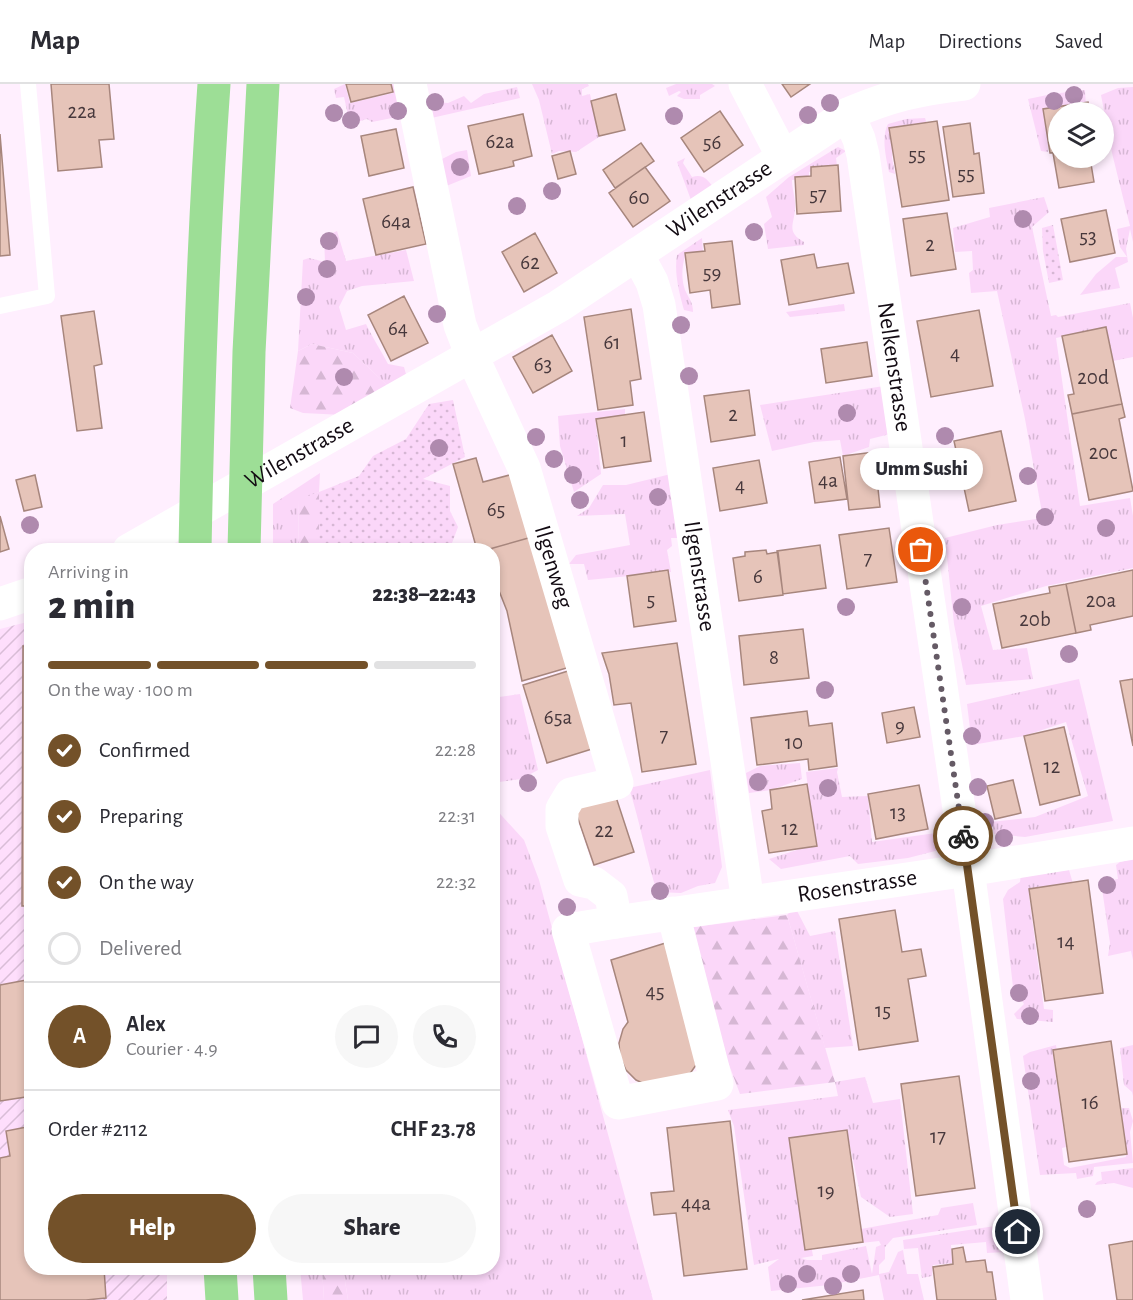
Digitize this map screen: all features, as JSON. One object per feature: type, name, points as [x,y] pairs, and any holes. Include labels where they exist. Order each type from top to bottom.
[{"type":"highway","points":[[195,543],[205,217],[214,84]]},
{"type":"highway","points":[[244,543],[249,352],[263,84]]},
{"type":"highway","points":[[220,1275],[222,1300]]},
{"type":"highway","points":[[269,1275],[271,1300]]},
{"type":"street","points":[[410,84],[460,325],[472,356]]},
{"type":"street","name":"Wilenstrasse","points":[[745,84],[783,157]]},
{"type":"street","name":"Wilenstrasse","points":[[141,543],[559,306],[848,114],[885,99],[920,89],[964,84]]},
{"type":"street","name":"Nelkenstrasse","points":[[848,114],[863,155],[968,870],[1027,1300]]},
{"type":"street","name":"Ilgenstrasse","points":[[637,254],[652,282],[659,304],[748,902]]},
{"type":"street","name":"Ilgenweg","points":[[472,356],[524,468],[616,783],[571,794],[561,809],[562,826],[580,880],[594,883],[612,896],[616,922]]},
{"type":"street","points":[[0,604],[24,596]]},
{"type":"street","name":"Rosenstrasse","points":[[674,913],[717,1084],[618,1102],[568,930],[674,913],[968,870],[1133,843]]},
{"type":"lane","points":[[0,306],[47,296],[28,84]]},
{"type":"shaded area","points":[[24,623],[24,1275],[167,1275],[167,1300],[0,1300],[0,629]]},
{"type":"green space","points":[[345,84],[350,103],[393,93],[391,84],[400,84],[407,115],[372,122],[367,119],[350,124],[344,97],[336,98],[334,89]]},
{"type":"green space","points":[[532,84],[588,84],[589,86],[582,89],[582,96],[590,94],[599,137],[576,152],[559,151],[552,154],[539,100]]},
{"type":"green space","points":[[676,84],[712,84],[715,86],[700,95],[700,99],[684,99],[677,96],[681,92],[679,91],[669,96],[666,88]]},
{"type":"green space","points":[[517,87],[520,98],[427,119],[426,101],[448,103],[464,96],[471,103],[484,94]]},
{"type":"green space","points":[[1133,87],[1133,242],[1130,229],[1126,249],[1128,262],[1115,268],[1120,288],[1080,295],[1096,274],[1116,257],[1127,257],[1120,247],[1117,229],[1130,226],[1114,161],[1114,102],[1102,102],[1101,95],[1118,88]]},
{"type":"green space","points":[[1085,90],[1086,102],[1048,102],[1048,152],[1041,151],[1028,99]]},
{"type":"green space","points":[[925,118],[928,128],[893,146],[892,158],[895,174],[889,172],[884,141],[888,124],[906,119]]},
{"type":"green space","points":[[838,147],[846,151],[836,158],[837,166],[809,172],[809,180],[792,180],[795,206],[792,228],[804,245],[768,249],[764,224],[772,217],[766,197],[789,177]]},
{"type":"green space","points":[[467,150],[471,176],[444,187],[442,159],[456,152]]},
{"type":"green space","points":[[685,158],[683,163],[692,177],[704,178],[713,187],[691,200],[677,162]]},
{"type":"green space","points":[[1044,197],[1049,212],[1032,227],[1051,316],[1058,317],[1130,303],[1133,318],[1133,357],[1113,361],[1106,327],[1056,338],[1080,506],[1130,498],[1133,516],[1133,568],[1046,586],[981,606],[993,650],[1027,648],[1033,679],[966,685],[954,624],[945,538],[997,525],[1043,518],[1025,419],[997,291],[971,293],[969,273],[973,270],[972,251],[955,252],[953,228],[990,217],[989,208]]},
{"type":"green space","points":[[1053,225],[1063,280],[1049,283],[1043,251],[1042,228]]},
{"type":"green space","points":[[337,231],[346,261],[406,250],[414,281],[362,286],[347,291],[339,307],[346,330],[366,324],[388,364],[404,367],[407,378],[390,388],[353,353],[312,344],[298,351],[303,260],[309,258],[325,262],[324,237]]},
{"type":"green space","points":[[702,238],[703,254],[685,256],[683,268],[684,286],[692,303],[693,312],[684,310],[676,262],[677,255]]},
{"type":"green space","points":[[844,304],[845,311],[790,317],[786,312]]},
{"type":"green space","points":[[312,344],[353,353],[389,387],[343,415],[303,413],[290,408],[298,351]]},
{"type":"green space","points":[[884,386],[894,433],[870,439],[869,447],[843,456],[840,440],[814,442],[772,451],[760,405]]},
{"type":"green space","points":[[453,400],[465,457],[423,479],[450,486],[450,511],[458,527],[452,543],[319,543],[319,492],[359,476],[373,456],[406,439],[429,404]]},
{"type":"green space","points":[[625,409],[625,418],[596,423],[601,474],[574,492],[560,446],[558,416]]},
{"type":"green space","points":[[320,473],[319,492],[298,501],[299,543],[273,543],[273,504]]},
{"type":"green space","points":[[671,474],[681,538],[671,538],[672,546],[667,550],[671,572],[588,580],[584,564],[569,564],[576,555],[630,545],[625,514],[577,516],[589,508],[603,485],[626,485]]},
{"type":"green space","points":[[319,492],[319,543],[299,543],[298,500]]},
{"type":"green space","points":[[1079,679],[1113,821],[1025,837],[994,834],[991,822],[1035,817],[1088,796],[1066,722],[1024,736],[972,745],[967,704]]},
{"type":"green space","points":[[520,694],[538,770],[521,779],[500,782],[500,697]]},
{"type":"green space","points":[[800,763],[802,779],[771,790],[749,793],[746,773],[760,766]]},
{"type":"green space","points":[[838,768],[842,797],[868,796],[872,842],[950,831],[943,849],[908,858],[858,864],[850,856],[781,869],[769,859],[800,849],[801,809],[810,805],[806,772]]},
{"type":"green space","points":[[710,770],[722,867],[715,883],[698,886],[681,893],[657,892],[629,788]]},
{"type":"green space","points":[[500,814],[524,840],[539,880],[653,1300],[348,1300],[344,1275],[500,1275]]},
{"type":"green space","points":[[1133,859],[1133,960],[1131,951],[1108,956],[1110,943],[1101,882],[1118,879],[1116,865]]},
{"type":"green space","points":[[1069,870],[1074,887],[1029,895],[1044,1009],[1053,1010],[1053,1022],[1017,1019],[1014,1014],[1024,1004],[1021,999],[1014,996],[1003,899],[1008,890],[1020,882],[1021,874]]},
{"type":"green space","points":[[795,907],[810,936],[835,931],[853,1046],[825,1048],[787,915]]},
{"type":"green space","points":[[787,915],[835,1082],[740,1094],[678,929]]},
{"type":"green space","points":[[1056,1045],[1057,1053],[1053,1055],[1066,1147],[1062,1148],[1064,1165],[1070,1168],[1126,1157],[1120,1128],[1122,1108],[1129,1108],[1133,1121],[1130,1132],[1133,1163],[1094,1167],[1093,1176],[1077,1179],[1076,1173],[1040,1175],[1023,1056]]},
{"type":"green space","points":[[1133,1045],[1133,1096],[1124,1085],[1120,1048]]},
{"type":"green space","points":[[865,1077],[873,1103],[900,1099],[913,1214],[890,1217],[861,1197],[848,1137],[793,1142],[813,1256],[801,1258],[822,1260],[822,1255],[866,1246],[872,1274],[876,1247],[881,1245],[879,1241],[861,1243],[861,1229],[938,1215],[941,1208],[973,1203],[977,1225],[893,1238],[885,1247],[885,1259],[879,1265],[879,1274],[889,1272],[898,1252],[903,1250],[907,1274],[918,1274],[924,1300],[884,1300],[879,1275],[829,1285],[771,1291],[768,1267],[779,1259],[754,1265],[734,1126],[728,1110],[838,1096],[835,1082]]},
{"type":"green space","points":[[1133,1168],[1133,1188],[1114,1183],[1095,1185],[1102,1180],[1101,1172]]},
{"type":"green space","points":[[995,1226],[999,1251],[1005,1252],[987,1253],[986,1242],[951,1245],[952,1263],[933,1265],[932,1276],[922,1278],[918,1248],[904,1249],[903,1240]]},
{"type":"green space","points":[[301,1275],[322,1275],[324,1300],[303,1300]]},
{"type":"green space","points":[[322,1275],[344,1275],[348,1300],[324,1300]]},
{"type":"building","points":[[51,84],[109,84],[114,139],[99,140],[102,167],[58,171]]},
{"type":"building","points":[[346,84],[391,84],[393,92],[351,102]]},
{"type":"building","points":[[782,84],[810,84],[791,97]]},
{"type":"building","points":[[616,94],[625,130],[599,136],[591,101]]},
{"type":"building","points":[[1048,108],[1048,140],[1043,109]]},
{"type":"building","points":[[720,111],[743,145],[704,172],[681,138]]},
{"type":"building","points":[[523,114],[532,156],[513,161],[514,166],[479,174],[468,126]]},
{"type":"building","points":[[937,121],[949,200],[902,207],[889,128]]},
{"type":"building","points":[[970,123],[974,154],[979,153],[984,193],[953,197],[943,127]]},
{"type":"building","points":[[396,129],[404,168],[369,176],[361,136]]},
{"type":"building","points":[[0,134],[10,255],[0,256]]},
{"type":"building","points":[[641,143],[654,161],[615,188],[603,170]]},
{"type":"building","points":[[570,151],[576,174],[558,179],[552,156]]},
{"type":"building","points":[[838,165],[841,211],[797,214],[795,177],[811,176],[811,167]]},
{"type":"building","points":[[645,167],[670,201],[633,227],[609,193]]},
{"type":"building","points":[[1056,168],[1092,168],[1094,182],[1059,188]]},
{"type":"building","points":[[413,187],[426,244],[376,255],[363,199]]},
{"type":"building","points":[[1106,210],[1115,253],[1070,262],[1061,219]]},
{"type":"building","points":[[947,213],[956,269],[911,276],[903,219]]},
{"type":"building","points":[[535,233],[557,273],[524,292],[502,252]]},
{"type":"building","points":[[732,241],[740,304],[712,308],[710,290],[690,293],[685,253],[705,251],[704,244]]},
{"type":"building","points":[[814,254],[817,268],[848,263],[854,293],[789,305],[781,260]]},
{"type":"building","points":[[404,296],[428,343],[391,361],[368,315]]},
{"type":"building","points":[[631,309],[641,379],[630,381],[633,405],[598,410],[584,317]]},
{"type":"building","points":[[979,310],[993,386],[931,397],[917,321]]},
{"type":"building","points":[[94,311],[102,364],[94,366],[102,428],[77,431],[61,316]]},
{"type":"building","points":[[1106,327],[1122,404],[1072,414],[1068,395],[1074,394],[1062,336]]},
{"type":"building","points":[[552,335],[572,371],[533,393],[513,357]]},
{"type":"building","points":[[867,342],[872,376],[826,383],[821,349]]},
{"type":"building","points":[[749,390],[755,435],[711,442],[704,396]]},
{"type":"building","points":[[1122,404],[1125,417],[1119,419],[1133,491],[1089,500],[1072,414]]},
{"type":"building","points":[[644,412],[651,461],[604,468],[596,419]]},
{"type":"building","points":[[1001,431],[1016,501],[969,511],[954,441]]},
{"type":"building","points":[[874,452],[880,507],[849,510],[843,456]]},
{"type":"building","points":[[840,457],[847,499],[815,503],[809,462]]},
{"type":"building","points":[[476,458],[483,482],[517,473],[532,537],[500,546],[500,543],[475,543],[453,464]]},
{"type":"building","points":[[759,460],[767,503],[720,511],[713,468]]},
{"type":"building","points":[[35,475],[42,507],[24,511],[16,480]]},
{"type":"building","points":[[0,516],[9,549],[0,552]]},
{"type":"building","points":[[889,528],[897,582],[847,589],[839,535]]},
{"type":"building","points":[[532,537],[570,667],[522,681],[507,611],[500,593],[500,546]]},
{"type":"building","points":[[820,545],[826,588],[783,594],[777,551]]},
{"type":"building","points":[[766,550],[767,554],[778,552],[783,595],[739,601],[733,558],[745,556],[745,552]]},
{"type":"building","points":[[668,570],[676,621],[634,627],[627,576]]},
{"type":"building","points":[[1133,570],[1133,616],[1090,625],[1091,630],[1076,633],[1066,584]]},
{"type":"building","points":[[1066,584],[1076,633],[1002,648],[993,604],[1050,593],[1049,587]]},
{"type":"building","points":[[803,629],[809,678],[744,685],[739,636]]},
{"type":"building","points":[[677,643],[696,764],[642,772],[631,703],[614,705],[609,674],[602,653]]},
{"type":"building","points":[[23,646],[24,646],[24,906],[22,906]]},
{"type":"building","points":[[568,671],[592,749],[547,763],[523,685]]},
{"type":"building","points":[[1133,679],[1133,746],[1120,681]]},
{"type":"building","points":[[914,707],[920,737],[887,743],[882,713]]},
{"type":"building","points":[[807,711],[809,726],[832,723],[837,766],[809,770],[808,759],[757,765],[751,718]]},
{"type":"building","points":[[1064,727],[1080,795],[1040,805],[1024,736]]},
{"type":"building","points":[[1013,780],[1021,813],[995,819],[987,786]]},
{"type":"building","points":[[807,784],[817,846],[769,853],[762,811],[772,809],[770,790]]},
{"type":"building","points":[[919,785],[928,829],[876,839],[868,794]]},
{"type":"building","points":[[615,794],[634,852],[594,865],[574,807]]},
{"type":"building","points":[[1088,880],[1103,993],[1045,1001],[1029,889]]},
{"type":"building","points":[[895,910],[902,952],[921,949],[926,976],[908,979],[918,1041],[859,1050],[839,919]]},
{"type":"building","points":[[675,940],[696,1065],[689,1075],[647,1085],[636,1080],[626,1070],[620,1057],[619,1043],[623,1029],[628,1022],[611,960]]},
{"type":"building","points":[[24,980],[24,1097],[0,1101],[0,985]]},
{"type":"building","points":[[1111,1041],[1127,1154],[1069,1162],[1053,1050]]},
{"type":"building","points":[[959,1076],[975,1188],[916,1196],[901,1084]]},
{"type":"building","points":[[730,1121],[747,1269],[684,1276],[676,1213],[654,1215],[651,1193],[674,1191],[667,1128]]},
{"type":"building","points":[[24,1128],[24,1275],[104,1275],[106,1298],[0,1300],[0,1158],[10,1156],[6,1131]]},
{"type":"building","points":[[847,1130],[863,1242],[805,1250],[789,1138]]},
{"type":"building","points":[[1133,1241],[1133,1300],[1117,1300],[1109,1245]]},
{"type":"building","points":[[963,1247],[966,1262],[985,1260],[987,1272],[992,1272],[996,1300],[937,1300],[933,1267],[953,1264],[952,1249]]},
{"type":"building","points":[[863,1290],[864,1300],[802,1300]]},
{"type":"way so far","points":[[921,550],[963,836]]},
{"type":"place","name":"Umm Sushi","points":[[921,550]]},
{"type":"route","points":[[963,836],[1018,1232]]}]
